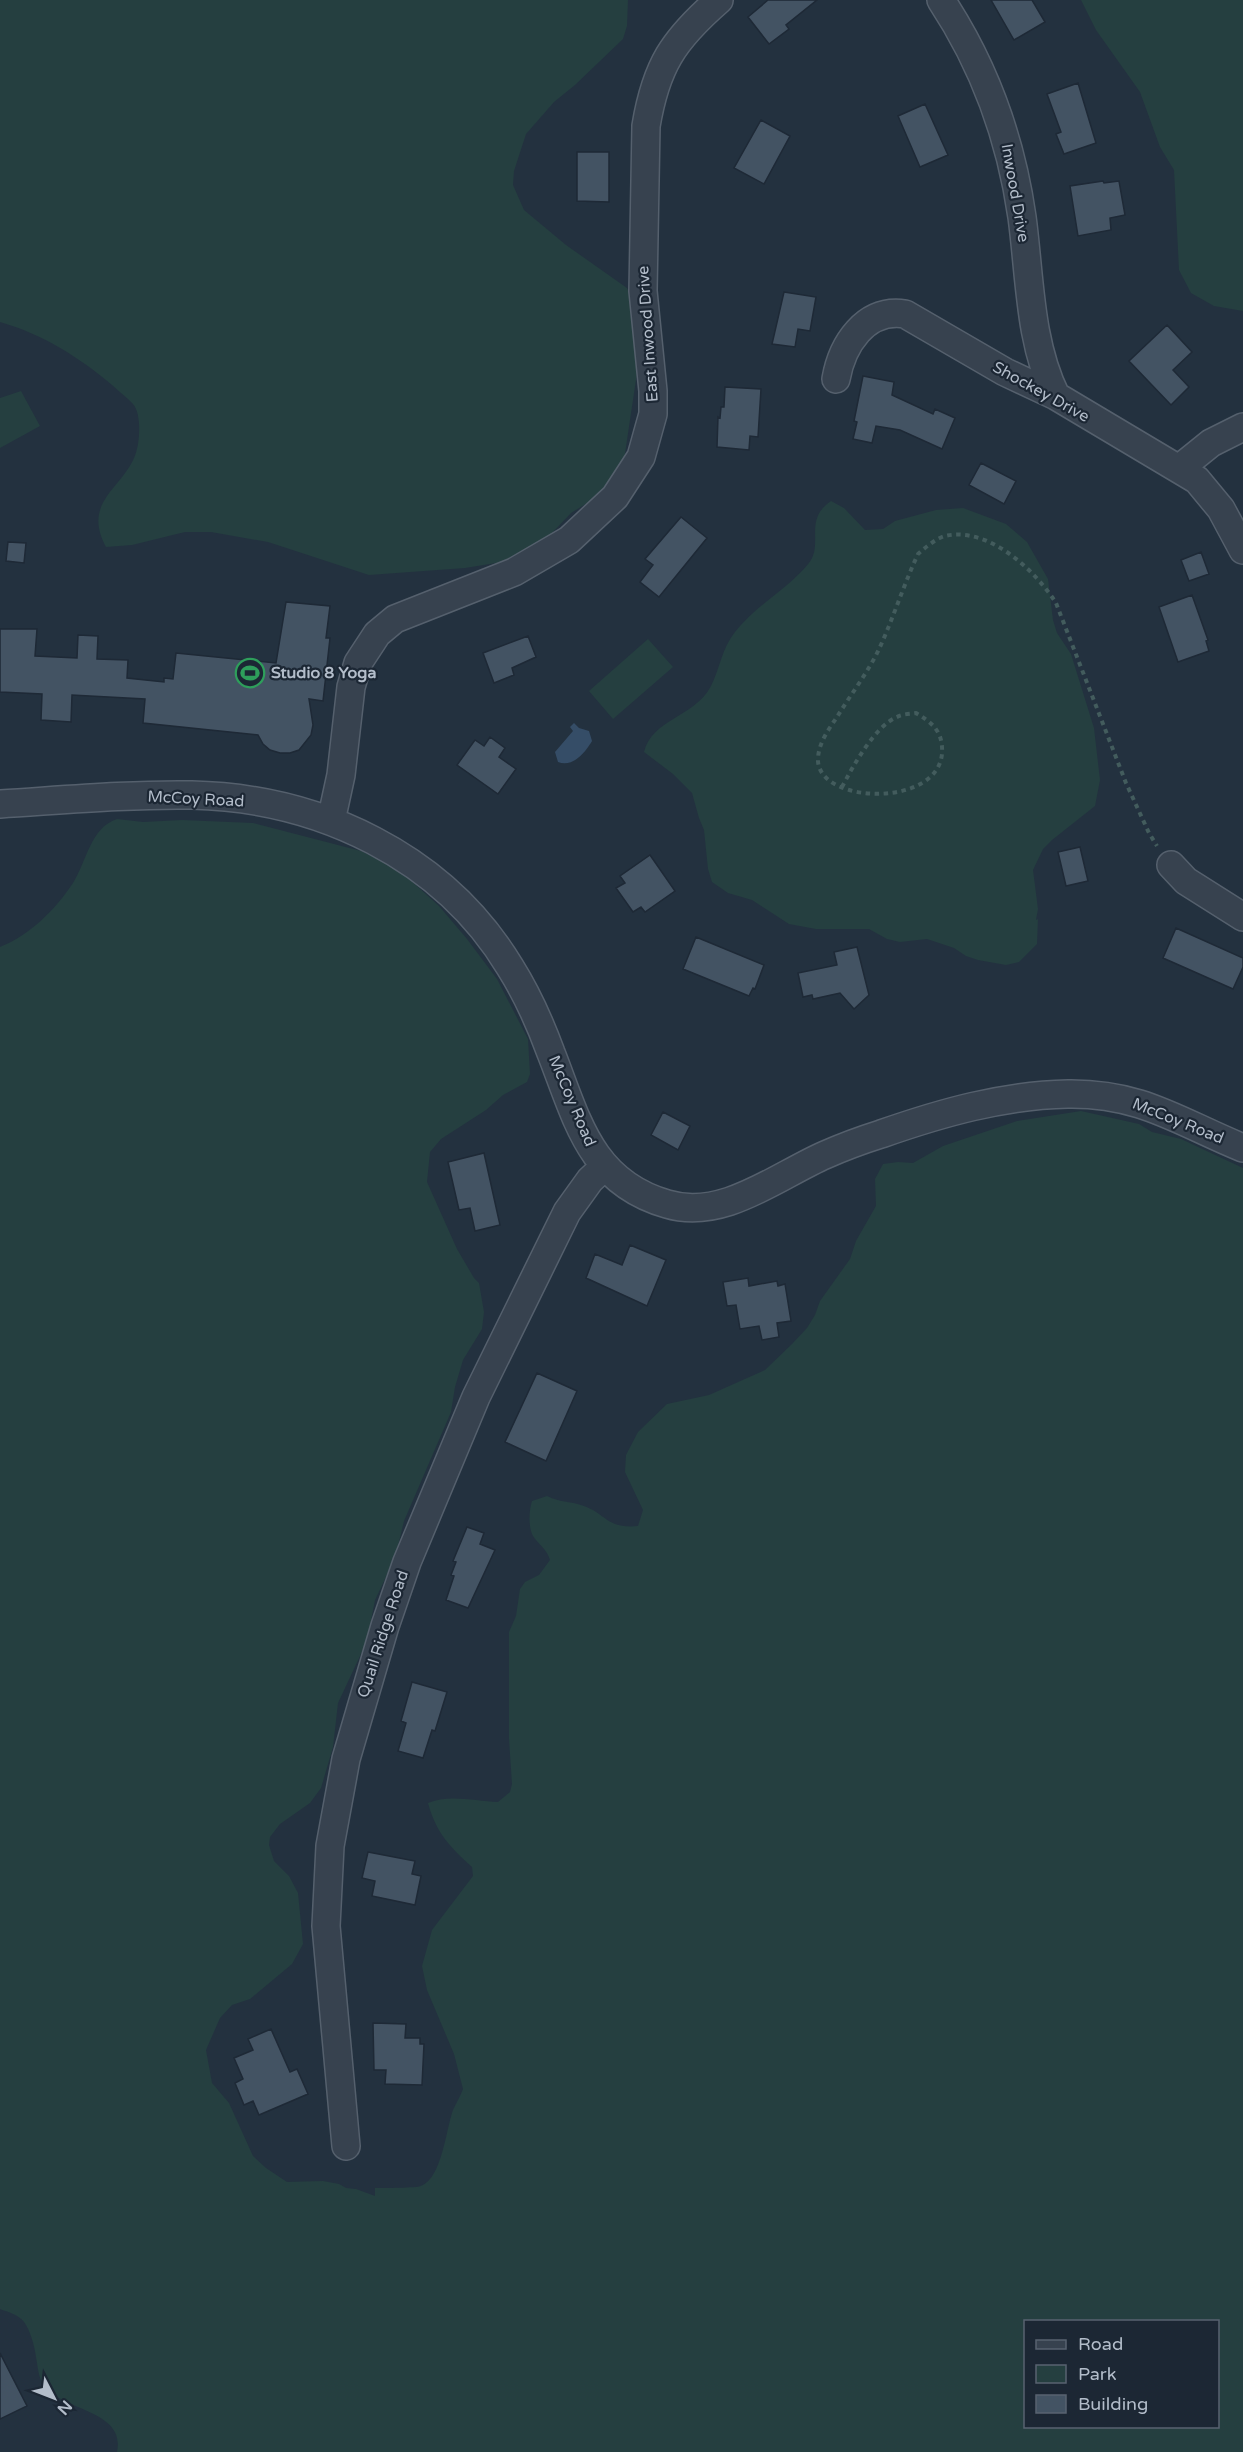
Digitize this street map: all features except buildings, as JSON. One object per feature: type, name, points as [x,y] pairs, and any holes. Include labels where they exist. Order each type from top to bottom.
[{"type":"street","name":"East Inwood Drive","points":[[331,821],[341,775],[351,687],[358,663],[376,634],[395,618],[514,572],[569,540],[615,497],[641,457],[652,414],[653,391],[643,291],[646,126],[651,99],[663,63],[688,29],[719,0]]},
{"type":"street","name":"Inwood Drive","points":[[941,0],[980,71],[1006,142],[1021,216],[1036,330],[1043,365],[1056,396]]},
{"type":"street","name":"Shockey Drive","points":[[836,379],[840,359],[849,341],[862,326],[877,316],[892,312],[905,314],[1005,372],[1056,396],[1104,426],[1180,468],[1210,493],[1243,550]]},
{"type":"street","points":[[1180,468],[1211,443],[1243,427]]},
{"type":"street","name":"McCoy Road","points":[[0,804],[133,796],[195,795],[281,806],[361,833],[429,875],[459,900],[486,931],[510,965],[530,1001],[590,1148],[604,1167],[623,1184],[670,1205],[691,1208],[719,1204],[752,1192],[827,1154],[933,1117],[980,1105],[1069,1094],[1118,1098],[1143,1104],[1243,1148]]},
{"type":"street","points":[[1171,865],[1186,881],[1243,917]]},
{"type":"street","name":"Quail Ridge Road","points":[[346,2146],[326,1926],[330,1846],[346,1759],[381,1636],[406,1562],[476,1397],[562,1221],[578,1195],[604,1167]]},
{"type":"path","points":[[842,787],[855,762],[876,734],[897,717],[916,713],[930,721],[941,735],[943,758],[931,778],[908,790],[873,794],[842,787],[834,785],[821,773],[818,758],[823,739],[879,650],[918,554],[944,536],[964,534],[990,543],[1023,563],[1042,581],[1056,603],[1126,783],[1149,833],[1171,865]]},
{"type":"green space","points":[[0,0],[628,0],[627,26],[623,39],[554,102],[526,134],[514,171],[513,185],[524,210],[566,245],[627,288],[632,299],[637,337],[637,373],[623,467],[605,492],[571,513],[533,553],[520,559],[465,568],[369,575],[268,542],[211,532],[185,532],[132,545],[106,547],[99,531],[99,517],[108,494],[125,474],[137,449],[139,425],[136,408],[112,385],[73,356],[31,333],[0,322]]},
{"type":"green space","points":[[1081,0],[1243,0],[1243,311],[1214,306],[1191,293],[1179,270],[1174,170],[1160,147],[1140,92],[1096,30]]},
{"type":"green space","points":[[21,391],[40,426],[0,448],[0,398]]},
{"type":"green space","points":[[831,501],[844,508],[865,530],[883,529],[895,521],[936,510],[963,508],[1006,524],[1027,542],[1048,579],[1053,620],[1057,633],[1071,654],[1094,728],[1100,780],[1095,806],[1043,849],[1033,870],[1038,909],[1037,944],[1019,962],[1006,965],[978,960],[954,948],[927,939],[900,942],[887,939],[869,929],[816,929],[789,924],[752,900],[728,893],[712,882],[708,869],[704,830],[692,793],[673,774],[644,752],[656,732],[704,696],[711,686],[727,645],[743,622],[792,581],[809,563],[815,548],[818,516]]},
{"type":"green space","points":[[648,639],[673,667],[613,719],[589,691]]},
{"type":"green space","points":[[117,819],[143,822],[182,820],[253,823],[361,851],[408,878],[439,906],[497,979],[528,1039],[530,1074],[527,1082],[503,1095],[486,1110],[441,1139],[430,1152],[427,1182],[457,1249],[479,1283],[484,1312],[482,1329],[463,1360],[451,1412],[404,1521],[395,1558],[375,1600],[367,1641],[338,1703],[333,1747],[321,1788],[310,1803],[280,1824],[270,1837],[269,1845],[274,1861],[289,1876],[298,1893],[303,1944],[292,1964],[250,1999],[232,2005],[220,2018],[206,2050],[212,2083],[229,2103],[253,2156],[287,2182],[323,2181],[375,2196],[375,2188],[421,2186],[428,2181],[439,2163],[453,2110],[463,2089],[454,2054],[427,1990],[422,1966],[432,1930],[473,1876],[472,1867],[451,1846],[435,1823],[428,1803],[453,1798],[498,1802],[510,1792],[512,1784],[509,1739],[509,1632],[516,1616],[520,1589],[525,1582],[539,1575],[550,1560],[531,1532],[529,1518],[532,1501],[547,1496],[584,1506],[613,1523],[638,1526],[643,1510],[625,1472],[626,1455],[638,1432],[667,1404],[709,1395],[765,1370],[807,1328],[820,1301],[850,1259],[856,1241],[876,1206],[875,1179],[883,1164],[913,1163],[943,1146],[1017,1121],[1081,1111],[1139,1124],[1152,1132],[1181,1139],[1243,1168],[1243,2452],[117,2452],[117,2438],[112,2428],[92,2413],[66,2402],[45,2387],[26,2325],[16,2316],[0,2309],[0,947],[32,929],[58,903],[73,883],[90,846],[108,823]]},
{"type":"water","points":[[574,723],[579,728],[589,731],[592,741],[586,750],[573,761],[558,762],[555,752],[573,731],[570,727]]},
{"type":"place","name":"Studio 8 Yoga","points":[[250,673]]}]
